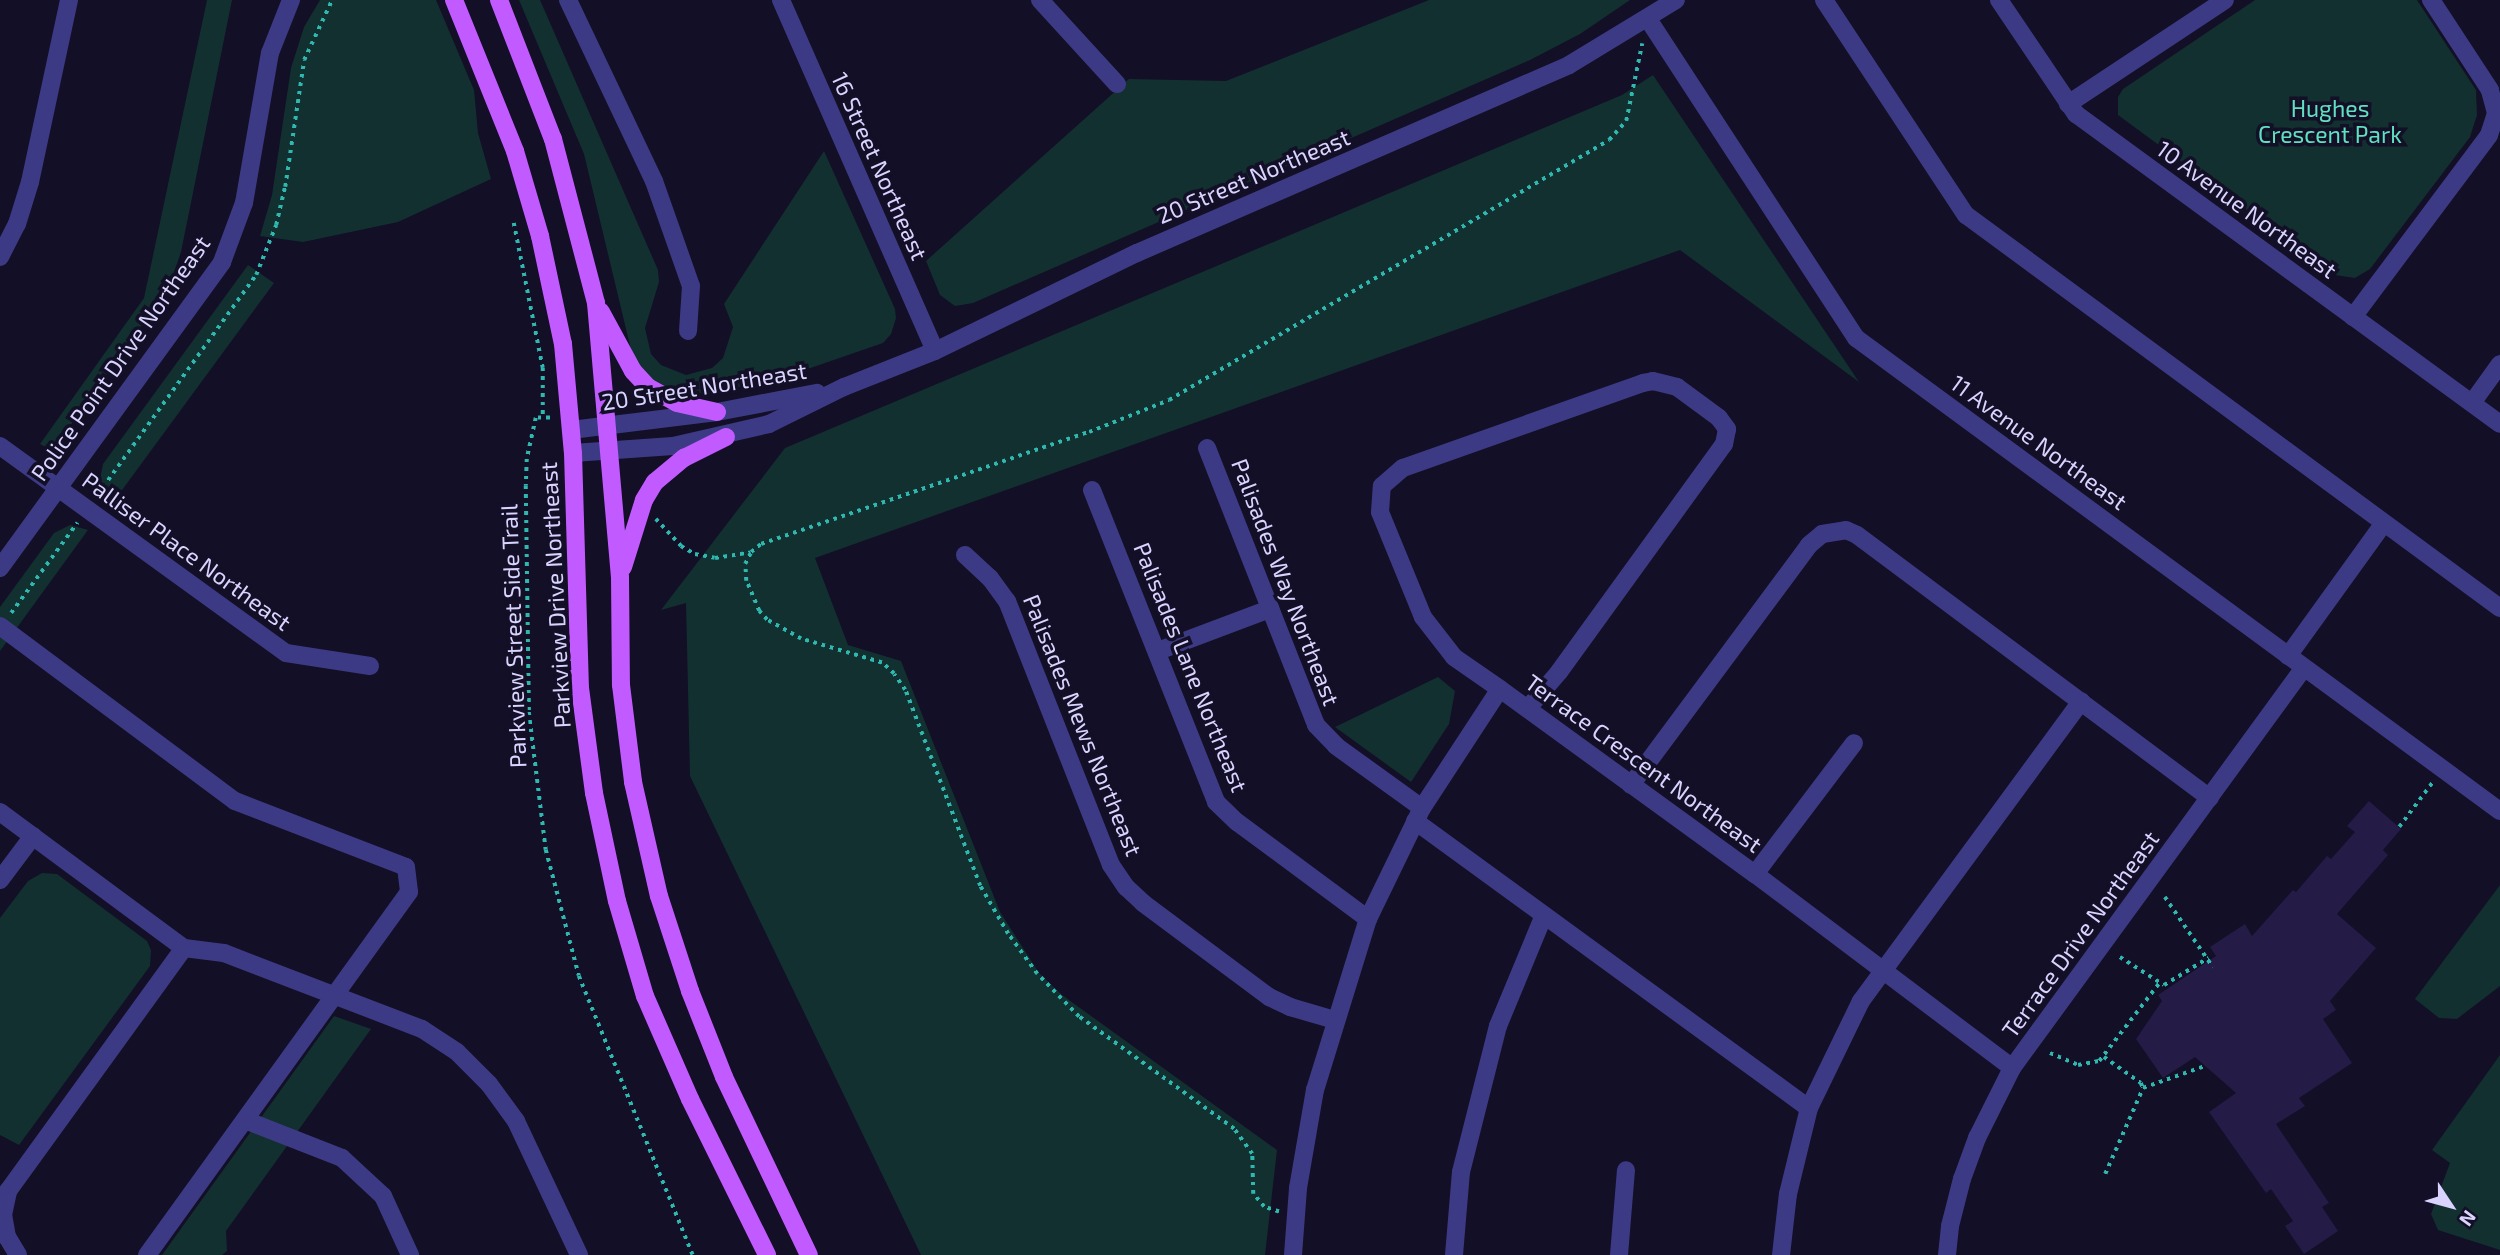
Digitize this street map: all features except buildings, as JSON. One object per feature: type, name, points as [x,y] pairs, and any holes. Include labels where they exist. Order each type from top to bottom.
[{"type":"main road","name":"Parkview Drive Northeast","points":[[454,0],[515,151],[540,236],[563,344],[573,453],[580,688],[594,793],[617,901],[645,996],[690,1098],[767,1255]]},
{"type":"main road","points":[[499,0],[553,139],[596,303],[620,577],[621,685],[633,782],[659,896],[690,991],[724,1077],[809,1255]]},
{"type":"main road","points":[[596,303],[633,372],[648,387],[670,400],[717,412]]},
{"type":"main road","points":[[620,577],[644,500],[655,481],[684,458],[726,437]]},
{"type":"street","points":[[0,257],[18,224],[30,182],[68,0]]},
{"type":"street","name":"Police Point Drive Northeast","points":[[0,568],[226,252],[244,203],[270,53],[291,0]]},
{"type":"street","points":[[568,0],[654,181],[691,286],[688,331]]},
{"type":"street","name":"16 Street Northeast","points":[[781,0],[935,351]]},
{"type":"street","points":[[1040,0],[1117,84]]},
{"type":"street","name":"20 Street Northeast","points":[[573,453],[673,446],[726,437],[769,424],[844,387],[935,351],[1137,253],[1569,65],[1676,0]]},
{"type":"street","points":[[1824,0],[1966,215],[2500,608]]},
{"type":"street","name":"10 Avenue Northeast","points":[[1999,0],[2076,114],[2500,424]]},
{"type":"street","points":[[2068,104],[2225,0]]},
{"type":"street","points":[[2353,317],[2489,135],[2496,113],[2490,90],[2431,0]]},
{"type":"street","name":"11 Avenue Northeast","points":[[1648,19],[1856,338],[2500,811]]},
{"type":"street","points":[[2472,403],[2500,364]]},
{"type":"street","points":[[1500,689],[1454,657],[1423,617],[1380,512],[1382,486],[1403,468],[1643,383],[1653,381],[1677,387],[1719,418],[1727,429],[1724,444],[1715,461],[1559,672],[1528,708]]},
{"type":"street","name":"20 Street Northeast","points":[[571,430],[717,412],[844,387]]},
{"type":"street","name":"Palliser Place Northeast","points":[[0,446],[286,653],[370,666]]},
{"type":"street","name":"Palisades Way Northeast","points":[[1208,448],[1316,725],[1336,746],[1418,815],[1544,915],[1809,1108]]},
{"type":"street","name":"Palisades Lane Northeast","points":[[1093,490],[1216,802],[1225,813],[1368,919]]},
{"type":"street","points":[[2288,656],[2384,523]]},
{"type":"street","points":[[1631,785],[1809,545],[1832,531],[1846,530],[1857,535],[2210,798]]},
{"type":"street","name":"Palisades Mews Northeast","points":[[965,555],[990,578],[1007,601],[1111,865],[1126,887],[1269,997],[1290,1007],[1335,1020]]},
{"type":"street","points":[[1158,652],[1270,609]]},
{"type":"street","points":[[0,626],[235,802],[406,867],[409,892],[147,1255]]},
{"type":"street","name":"Terrace Drive Northeast","points":[[1947,1255],[1950,1226],[1976,1138],[2012,1068],[2304,668]]},
{"type":"street","name":"Terrace Crescent Northeast","points":[[1293,1255],[1304,1147],[1315,1090],[1368,919],[1418,815],[1500,689],[1755,874],[2012,1068]]},
{"type":"street","points":[[1781,1255],[1788,1194],[1809,1108],[1861,1001],[2081,701]]},
{"type":"street","points":[[1755,874],[1854,743]]},
{"type":"street","points":[[0,812],[184,948],[224,953],[422,1029],[457,1052],[489,1084],[516,1121],[579,1255]]},
{"type":"street","points":[[0,880],[33,836]]},
{"type":"street","points":[[1454,1255],[1461,1172],[1498,1026],[1544,915]]},
{"type":"street","points":[[18,1255],[7,1237],[3,1215],[8,1191],[184,948]]},
{"type":"street","points":[[245,1119],[342,1158],[383,1196],[410,1255]]},
{"type":"street","points":[[1619,1255],[1626,1170]]},
{"type":"path","name":"Parkview Street Side Trail","points":[[512,213],[543,368],[543,418],[536,418],[527,459],[526,486],[528,712],[546,849],[579,975],[693,1255]]},
{"type":"path","points":[[655,518],[681,546],[695,554],[715,558],[751,552]]},
{"type":"path","points":[[2399,827],[2436,778]]},
{"type":"path","points":[[2165,897],[2213,967]]},
{"type":"path","points":[[2120,957],[2164,985],[2207,958]]},
{"type":"path","points":[[2050,1053],[2078,1065],[2089,1065],[2104,1057],[2160,982]]},
{"type":"path","points":[[2104,1057],[2141,1083],[2143,1088]]},
{"type":"path","points":[[2105,1174],[2143,1088],[2205,1066]]},
{"type":"green space","points":[[207,0],[232,0],[181,252],[169,287],[55,447],[49,449],[40,444],[144,298]]},
{"type":"green space","points":[[320,0],[436,0],[474,90],[478,133],[491,179],[398,222],[303,242],[260,236],[272,195],[291,68],[304,27]]},
{"type":"green space","points":[[519,0],[540,0],[658,270],[659,282],[645,328],[651,354],[661,365],[686,375],[712,368],[723,358],[733,327],[724,304],[824,151],[895,309],[896,318],[891,334],[883,343],[796,373],[723,391],[690,394],[667,389],[649,377],[633,358],[584,154]]},
{"type":"green space","points":[[1429,0],[1630,0],[1580,34],[1530,60],[973,303],[955,306],[940,295],[926,261],[1129,79],[1226,81]]},
{"type":"green space","name":"Hughes Crescent Park","points":[[2255,0],[2417,0],[2476,90],[2477,115],[2470,137],[2370,269],[2355,278],[2335,275],[2118,115],[2118,97],[2123,89]]},
{"type":"green space","points":[[1653,75],[1859,382],[1680,250],[815,558],[848,645],[901,661],[1000,912],[1039,973],[1062,995],[1277,1150],[1265,1255],[921,1255],[690,776],[686,603],[661,610],[785,448],[1622,95]]},
{"type":"green space","points":[[248,265],[274,283],[114,501],[99,484],[103,464]]},
{"type":"green space","points":[[70,525],[88,530],[0,651],[0,607],[54,533]]},
{"type":"green space","points":[[1438,677],[1455,691],[1449,724],[1411,782],[1335,727]]},
{"type":"green space","points":[[42,873],[57,874],[147,941],[151,950],[150,966],[19,1145],[0,1135],[0,918],[28,881]]},
{"type":"green space","points":[[2500,885],[2500,986],[2457,1019],[2439,1018],[2415,999]]},
{"type":"green space","points":[[334,1016],[371,1029],[226,1231],[227,1251],[222,1255],[162,1255]]},
{"type":"green space","points":[[2500,1055],[2500,1250],[2438,1230],[2431,1214],[2450,1163],[2432,1150]]}]
